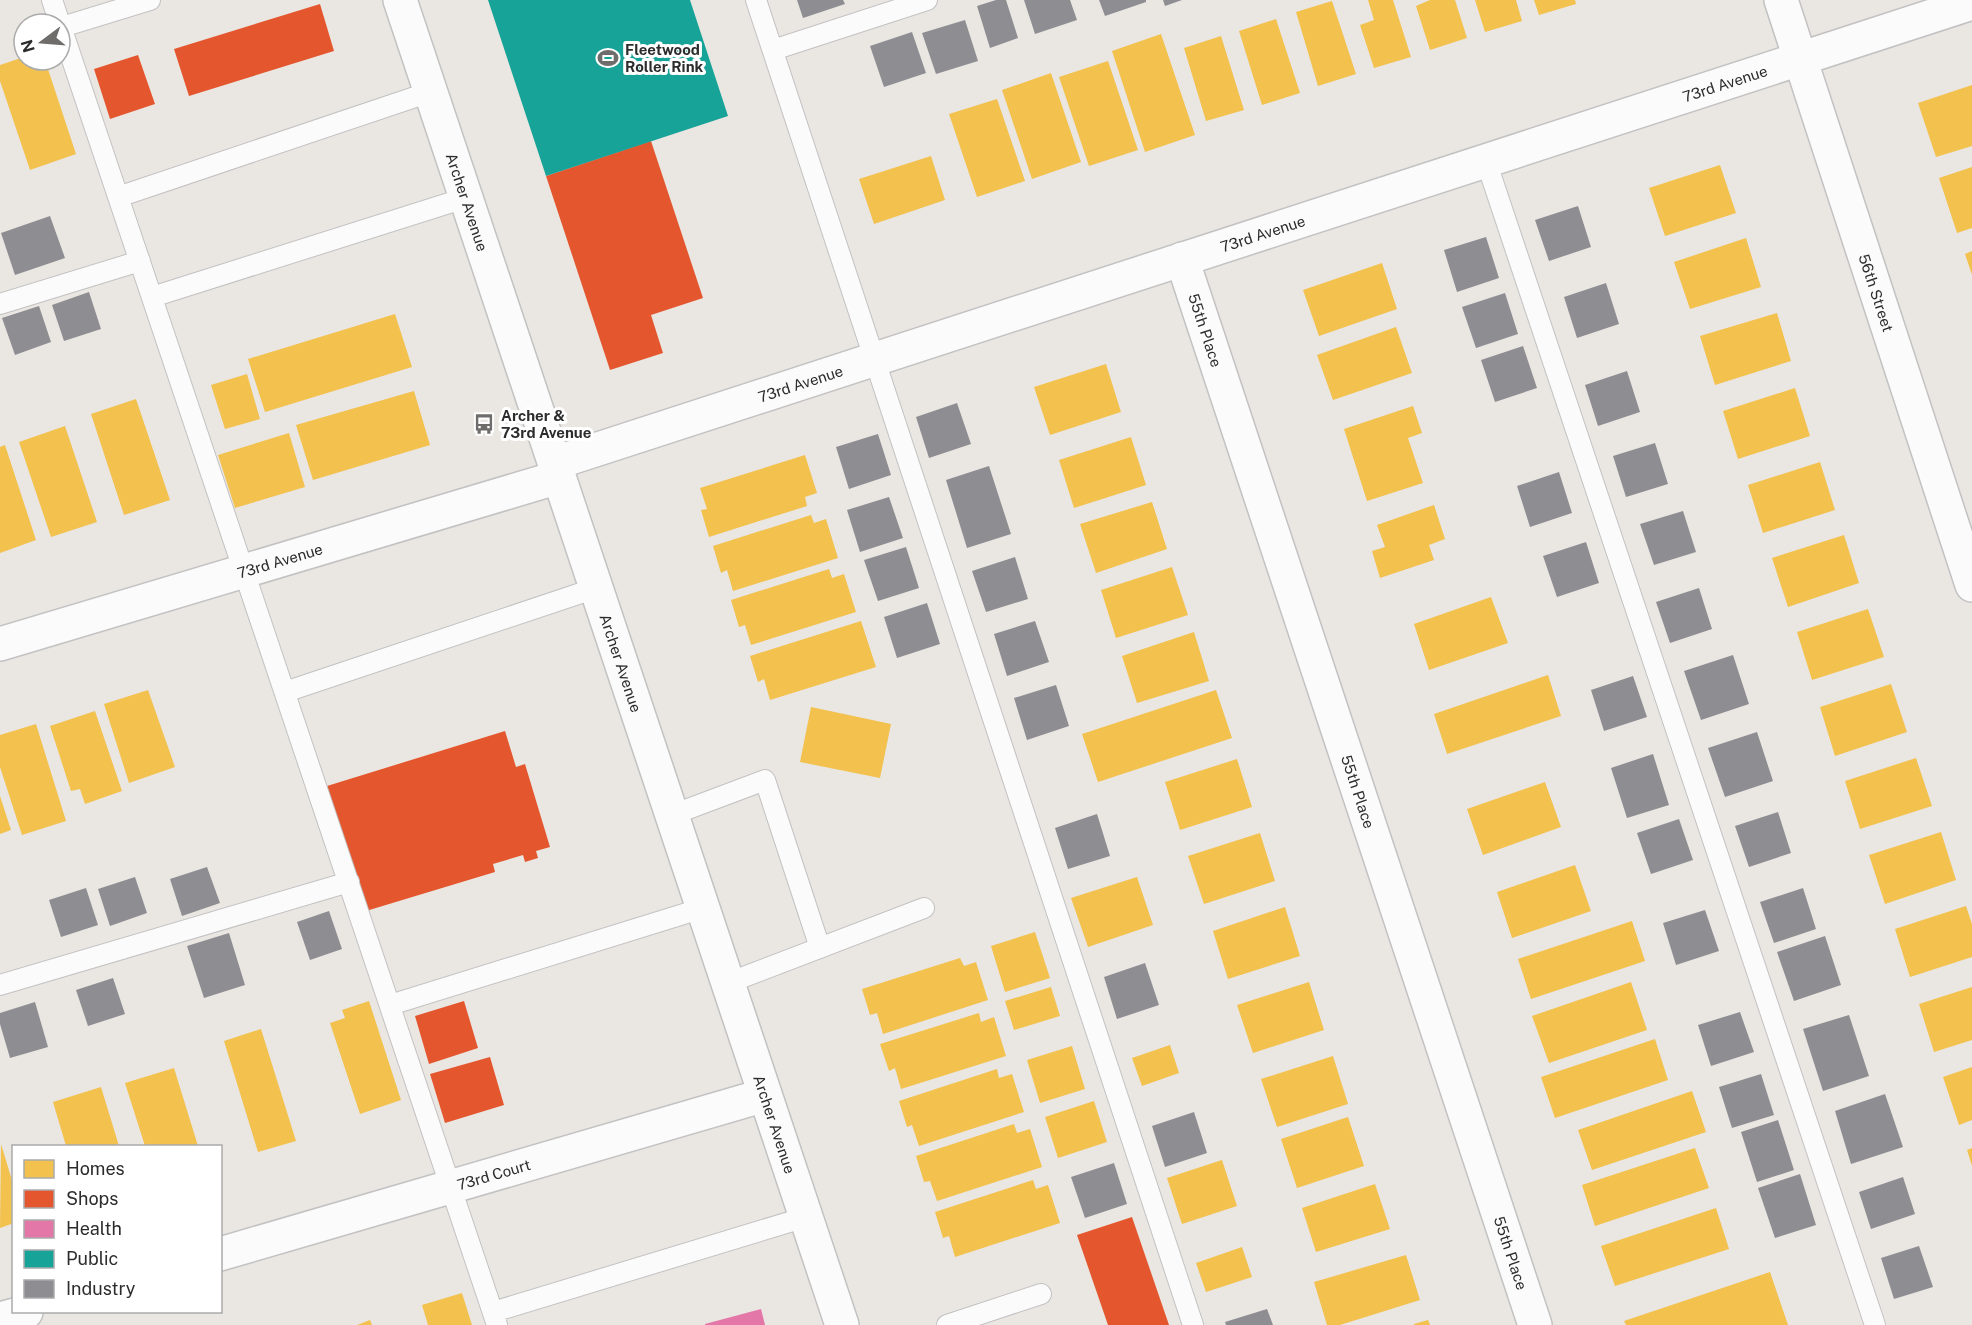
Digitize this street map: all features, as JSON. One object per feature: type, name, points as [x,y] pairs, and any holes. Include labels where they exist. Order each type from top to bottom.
[{"type":"street","name":"Archer Avenue","points":[[400,0],[842,1325]]},
{"type":"street","name":"56th Street","points":[[1781,0],[1972,585]]},
{"type":"street","name":"73rd Avenue","points":[[0,644],[244,571],[557,470],[874,359],[1972,3]]},
{"type":"street","name":"55th Place","points":[[1182,259],[1535,1325]]},
{"type":"street","name":"73rd Court","points":[[222,1253],[765,1095]]},
{"type":"street","points":[[0,1319],[20,1313]]},
{"type":"lane","points":[[72,24],[150,0]]},
{"type":"lane","points":[[756,0],[1193,1325]]},
{"type":"lane","points":[[773,50],[927,0]]},
{"type":"lane","points":[[72,57],[495,1318],[806,1217]]},
{"type":"lane","points":[[118,196],[430,92]]},
{"type":"lane","points":[[1486,161],[1875,1325]]},
{"type":"lane","points":[[152,297],[465,198]]},
{"type":"lane","points":[[0,304],[140,261]]},
{"type":"lane","points":[[285,692],[596,588]]},
{"type":"lane","points":[[672,815],[765,780],[820,948]]},
{"type":"lane","points":[[0,985],[349,882]]},
{"type":"lane","points":[[390,1005],[703,908]]},
{"type":"lane","points":[[728,983],[924,908]]},
{"type":"lane","points":[[947,1325],[1041,1294]]},
{"type":"building: Homes","points":[[1368,0],[1393,0],[1411,57],[1374,68],[1360,25],[1374,20]]},
{"type":"building: Homes","points":[[1430,0],[1455,0],[1467,38],[1430,50],[1416,6]]},
{"type":"building: Homes","points":[[1475,0],[1516,0],[1522,21],[1485,32]]},
{"type":"building: Homes","points":[[1534,0],[1575,0],[1576,4],[1539,15]]},
{"type":"building: Homes","points":[[1332,1],[1356,74],[1318,86],[1296,12]]},
{"type":"building: Homes","points":[[1276,19],[1300,93],[1262,105],[1239,31]]},
{"type":"building: Homes","points":[[1161,34],[1195,135],[1145,152],[1112,51]]},
{"type":"building: Homes","points":[[1221,36],[1244,110],[1206,121],[1184,48]]},
{"type":"building: Homes","points":[[12,61],[12,72],[49,72],[76,154],[30,170],[0,81],[0,65]]},
{"type":"building: Homes","points":[[1108,61],[1138,150],[1089,166],[1059,77]]},
{"type":"building: Homes","points":[[1051,73],[1081,162],[1032,179],[1002,90]]},
{"type":"building: Homes","points":[[1972,85],[1972,146],[1936,157],[1918,103]]},
{"type":"building: Homes","points":[[997,99],[1025,181],[977,197],[949,114]]},
{"type":"building: Homes","points":[[931,156],[945,200],[874,224],[859,179]]},
{"type":"building: Homes","points":[[1720,165],[1736,213],[1665,236],[1649,188]]},
{"type":"building: Homes","points":[[1972,167],[1972,228],[1957,233],[1939,178]]},
{"type":"building: Homes","points":[[1746,238],[1761,287],[1690,309],[1674,262]]},
{"type":"building: Homes","points":[[1972,251],[1972,275],[1965,254]]},
{"type":"building: Homes","points":[[1382,263],[1397,309],[1319,336],[1303,290]]},
{"type":"building: Homes","points":[[1777,313],[1791,361],[1715,385],[1700,336]]},
{"type":"building: Homes","points":[[395,314],[412,367],[265,412],[248,359]]},
{"type":"building: Homes","points":[[1396,327],[1412,373],[1333,400],[1317,355]]},
{"type":"building: Homes","points":[[1106,364],[1121,412],[1050,435],[1034,387]]},
{"type":"building: Homes","points":[[247,374],[260,419],[225,429],[211,385]]},
{"type":"building: Homes","points":[[1795,388],[1810,436],[1738,459],[1723,411]]},
{"type":"building: Homes","points":[[414,391],[430,445],[313,480],[296,425]]},
{"type":"building: Homes","points":[[136,399],[170,500],[124,515],[91,414]]},
{"type":"building: Homes","points":[[1413,406],[1422,433],[1408,438],[1423,483],[1367,501],[1344,429]]},
{"type":"building: Homes","points":[[65,426],[97,522],[51,537],[19,442]]},
{"type":"building: Homes","points":[[289,433],[305,487],[235,508],[218,455]]},
{"type":"building: Homes","points":[[1131,437],[1146,485],[1074,508],[1059,460]]},
{"type":"building: Homes","points":[[5,445],[36,540],[0,553],[0,447]]},
{"type":"building: Homes","points":[[805,455],[817,493],[805,497],[807,506],[709,537],[701,510],[707,509],[700,488]]},
{"type":"building: Homes","points":[[1820,462],[1835,510],[1763,533],[1748,485]]},
{"type":"building: Homes","points":[[1152,502],[1167,549],[1096,573],[1080,524]]},
{"type":"building: Homes","points":[[1434,505],[1445,539],[1429,545],[1434,560],[1380,578],[1372,551],[1385,547],[1377,525]]},
{"type":"building: Homes","points":[[811,515],[814,523],[826,519],[838,558],[733,591],[727,570],[721,573],[713,546]]},
{"type":"building: Homes","points":[[1844,535],[1859,583],[1788,607],[1772,558]]},
{"type":"building: Homes","points":[[1172,567],[1188,615],[1116,638],[1101,590]]},
{"type":"building: Homes","points":[[829,569],[832,578],[844,574],[856,612],[751,645],[745,625],[739,627],[731,600]]},
{"type":"building: Homes","points":[[1491,597],[1508,643],[1429,670],[1414,624]]},
{"type":"building: Homes","points":[[1868,609],[1884,657],[1812,680],[1797,632]]},
{"type":"building: Homes","points":[[861,621],[876,667],[770,700],[764,679],[758,682],[750,656]]},
{"type":"building: Homes","points":[[1194,632],[1209,681],[1137,703],[1122,656]]},
{"type":"building: Homes","points":[[1548,675],[1561,716],[1447,754],[1434,714]]},
{"type":"building: Homes","points":[[1891,684],[1907,732],[1835,756],[1820,707]]},
{"type":"building: Homes","points":[[148,690],[175,767],[129,783],[104,704]]},
{"type":"building: Homes","points":[[1216,690],[1232,738],[1098,782],[1082,734]]},
{"type":"building: Homes","points":[[811,707],[891,724],[880,778],[800,762]]},
{"type":"building: Homes","points":[[95,711],[122,791],[85,804],[80,789],[71,791],[50,726]]},
{"type":"building: Homes","points":[[36,724],[66,821],[22,835],[0,767],[0,735]]},
{"type":"building: Homes","points":[[1916,758],[1932,806],[1860,829],[1845,781]]},
{"type":"building: Homes","points":[[1237,759],[1252,807],[1180,830],[1165,782]]},
{"type":"building: Homes","points":[[1545,782],[1561,827],[1483,855],[1467,809]]},
{"type":"building: Homes","points":[[0,796],[11,830],[0,834]]},
{"type":"building: Homes","points":[[1941,832],[1956,880],[1885,904],[1869,855]]},
{"type":"building: Homes","points":[[1260,833],[1275,881],[1204,904],[1188,856]]},
{"type":"building: Homes","points":[[1575,865],[1591,911],[1512,938],[1497,892]]},
{"type":"building: Homes","points":[[1137,877],[1153,925],[1088,947],[1071,898]]},
{"type":"building: Homes","points":[[1966,906],[1972,924],[1972,957],[1910,977],[1895,929]]},
{"type":"building: Homes","points":[[1285,907],[1300,956],[1228,979],[1213,931]]},
{"type":"building: Homes","points":[[1632,921],[1645,961],[1531,999],[1518,959]]},
{"type":"building: Homes","points":[[1035,932],[1050,978],[1005,992],[991,946]]},
{"type":"building: Homes","points":[[960,958],[964,966],[976,962],[988,1000],[883,1034],[877,1013],[870,1015],[862,989]]},
{"type":"building: Homes","points":[[1309,982],[1324,1030],[1253,1053],[1237,1005]]},
{"type":"building: Homes","points":[[1631,982],[1647,1030],[1549,1063],[1532,1016]]},
{"type":"building: Homes","points":[[1051,987],[1060,1016],[1014,1030],[1005,1001]]},
{"type":"building: Homes","points":[[1972,987],[1972,1040],[1934,1052],[1919,1004]]},
{"type":"building: Homes","points":[[369,1001],[401,1100],[360,1114],[330,1023],[345,1018],[342,1010]]},
{"type":"building: Homes","points":[[979,1013],[981,1022],[994,1017],[1006,1056],[901,1089],[895,1068],[889,1071],[880,1044]]},
{"type":"building: Homes","points":[[261,1029],[296,1141],[258,1152],[224,1041]]},
{"type":"building: Homes","points":[[1655,1039],[1668,1080],[1555,1118],[1541,1077]]},
{"type":"building: Homes","points":[[1170,1045],[1179,1073],[1142,1086],[1132,1058]]},
{"type":"building: Homes","points":[[1072,1046],[1085,1089],[1040,1103],[1027,1060]]},
{"type":"building: Homes","points":[[1333,1056],[1348,1104],[1277,1127],[1261,1079]]},
{"type":"building: Homes","points":[[1972,1067],[1972,1120],[1959,1125],[1943,1077]]},
{"type":"building: Homes","points":[[174,1068],[198,1145],[145,1145],[125,1083]]},
{"type":"building: Homes","points":[[997,1069],[999,1078],[1012,1074],[1024,1112],[919,1146],[912,1125],[907,1127],[899,1101]]},
{"type":"building: Homes","points":[[101,1087],[119,1145],[66,1145],[53,1102]]},
{"type":"building: Homes","points":[[1692,1091],[1706,1132],[1592,1170],[1578,1130]]},
{"type":"building: Homes","points":[[1094,1101],[1107,1142],[1058,1158],[1045,1117]]},
{"type":"building: Homes","points":[[1348,1117],[1364,1166],[1297,1188],[1281,1139]]},
{"type":"building: Homes","points":[[1014,1124],[1017,1133],[1030,1129],[1042,1167],[937,1201],[930,1181],[924,1182],[916,1156]]},
{"type":"building: Homes","points":[[1,1144],[12,1180],[12,1224],[0,1228]]},
{"type":"building: Homes","points":[[1695,1148],[1709,1188],[1595,1226],[1582,1185]]},
{"type":"building: Homes","points":[[1972,1148],[1972,1166],[1967,1150]]},
{"type":"building: Homes","points":[[1222,1160],[1237,1206],[1182,1224],[1167,1178]]},
{"type":"building: Homes","points":[[1033,1180],[1036,1189],[1048,1185],[1060,1223],[955,1257],[949,1236],[943,1238],[935,1212]]},
{"type":"building: Homes","points":[[1375,1184],[1390,1229],[1316,1252],[1302,1208]]},
{"type":"building: Homes","points":[[1716,1208],[1729,1249],[1615,1286],[1601,1246]]},
{"type":"building: Homes","points":[[1242,1247],[1252,1277],[1206,1292],[1196,1263]]},
{"type":"building: Homes","points":[[1406,1255],[1420,1300],[1340,1325],[1327,1325],[1314,1282]]},
{"type":"building: Homes","points":[[1770,1272],[1788,1325],[1626,1325],[1624,1321]]},
{"type":"building: Homes","points":[[462,1293],[472,1325],[428,1325],[422,1305]]},
{"type":"building: Homes","points":[[370,1320],[372,1325],[357,1325]]},
{"type":"building: Homes","points":[[1428,1320],[1430,1325],[1414,1325],[1414,1324]]},
{"type":"building: Shops","points":[[320,4],[334,51],[189,96],[174,49]]},
{"type":"building: Shops","points":[[138,55],[155,104],[110,119],[94,69]]},
{"type":"building: Shops","points":[[651,141],[703,298],[651,315],[663,353],[610,370],[546,176]]},
{"type":"building: Shops","points":[[505,731],[516,767],[525,764],[550,847],[536,851],[538,858],[525,862],[523,855],[493,864],[495,872],[366,911],[327,786]]},
{"type":"building: Shops","points":[[464,1001],[478,1048],[429,1064],[415,1016]]},
{"type":"building: Shops","points":[[490,1057],[504,1105],[445,1123],[430,1074]]},
{"type":"building: Shops","points":[[1132,1217],[1169,1325],[1108,1325],[1077,1235]]},
{"type":"building: Health","points":[[761,1309],[765,1325],[705,1325],[705,1324]]},
{"type":"building: Public","name":"Fleetwood Roller Rink","points":[[488,0],[690,0],[728,116],[546,176]]},
{"type":"building: Industry","points":[[797,0],[843,0],[845,4],[803,18]]},
{"type":"building: Industry","points":[[996,0],[1006,0],[1018,38],[990,48],[977,6]]},
{"type":"building: Industry","points":[[1024,0],[1070,0],[1077,20],[1035,34]]},
{"type":"building: Industry","points":[[1099,0],[1146,0],[1146,2],[1105,16]]},
{"type":"building: Industry","points":[[1163,0],[1182,0],[1165,6]]},
{"type":"building: Industry","points":[[965,20],[978,61],[936,74],[922,33]]},
{"type":"building: Industry","points":[[912,32],[926,73],[884,87],[870,46]]},
{"type":"building: Industry","points":[[1578,206],[1591,247],[1549,261],[1535,220]]},
{"type":"building: Industry","points":[[50,216],[65,258],[15,275],[1,233]]},
{"type":"building: Industry","points":[[1486,237],[1499,278],[1457,292],[1444,250]]},
{"type":"building: Industry","points":[[1606,283],[1619,324],[1577,338],[1564,297]]},
{"type":"building: Industry","points":[[89,292],[101,329],[64,341],[52,305]]},
{"type":"building: Industry","points":[[1505,293],[1518,334],[1476,348],[1462,307]]},
{"type":"building: Industry","points":[[39,306],[51,342],[15,355],[2,318]]},
{"type":"building: Industry","points":[[1523,346],[1537,388],[1495,402],[1481,360]]},
{"type":"building: Industry","points":[[1627,371],[1640,412],[1598,426],[1585,385]]},
{"type":"building: Industry","points":[[957,403],[971,444],[929,458],[916,417]]},
{"type":"building: Industry","points":[[878,434],[891,475],[849,489],[836,447]]},
{"type":"building: Industry","points":[[1655,443],[1668,484],[1626,497],[1613,456]]},
{"type":"building: Industry","points":[[989,466],[1011,534],[967,548],[946,480]]},
{"type":"building: Industry","points":[[1559,472],[1572,513],[1530,527],[1517,486]]},
{"type":"building: Industry","points":[[889,497],[903,538],[860,552],[847,510]]},
{"type":"building: Industry","points":[[1683,511],[1696,552],[1654,565],[1640,524]]},
{"type":"building: Industry","points":[[1586,542],[1599,583],[1557,597],[1543,556]]},
{"type":"building: Industry","points":[[906,547],[919,588],[878,601],[864,560]]},
{"type":"building: Industry","points":[[1015,557],[1028,599],[986,612],[972,571]]},
{"type":"building: Industry","points":[[1699,588],[1712,629],[1670,643],[1656,602]]},
{"type":"building: Industry","points":[[927,603],[940,644],[897,658],[884,617]]},
{"type":"building: Industry","points":[[1035,621],[1049,662],[1007,676],[994,634]]},
{"type":"building: Industry","points":[[1733,655],[1749,704],[1701,720],[1684,671]]},
{"type":"building: Industry","points":[[1633,676],[1647,717],[1604,731],[1591,690]]},
{"type":"building: Industry","points":[[1056,685],[1069,726],[1027,740],[1014,698]]},
{"type":"building: Industry","points":[[1757,732],[1773,781],[1725,797],[1708,748]]},
{"type":"building: Industry","points":[[1653,754],[1669,805],[1627,818],[1611,768]]},
{"type":"building: Industry","points":[[1778,812],[1791,853],[1749,867],[1735,826]]},
{"type":"building: Industry","points":[[1097,814],[1110,856],[1068,869],[1055,828]]},
{"type":"building: Industry","points":[[1679,819],[1693,860],[1651,874],[1637,833]]},
{"type":"building: Industry","points":[[207,867],[220,903],[182,916],[170,879]]},
{"type":"building: Industry","points":[[135,877],[147,913],[110,926],[98,889]]},
{"type":"building: Industry","points":[[86,888],[98,925],[61,937],[49,900]]},
{"type":"building: Industry","points":[[1803,888],[1816,929],[1774,943],[1760,902]]},
{"type":"building: Industry","points":[[1705,910],[1719,951],[1676,965],[1663,923]]},
{"type":"building: Industry","points":[[329,911],[342,949],[310,960],[297,922]]},
{"type":"building: Industry","points":[[229,933],[245,985],[204,998],[187,946]]},
{"type":"building: Industry","points":[[1825,936],[1841,985],[1794,1001],[1777,952]]},
{"type":"building: Industry","points":[[1145,963],[1159,1005],[1117,1019],[1104,977]]},
{"type":"building: Industry","points":[[113,978],[125,1014],[88,1026],[76,990]]},
{"type":"building: Industry","points":[[35,1002],[48,1047],[10,1058],[0,1024],[0,1013]]},
{"type":"building: Industry","points":[[1740,1012],[1754,1052],[1711,1066],[1698,1025]]},
{"type":"building: Industry","points":[[1849,1015],[1869,1076],[1823,1091],[1803,1029]]},
{"type":"building: Industry","points":[[1761,1074],[1774,1115],[1732,1128],[1719,1087]]},
{"type":"building: Industry","points":[[1885,1094],[1903,1147],[1851,1164],[1835,1111]]},
{"type":"building: Industry","points":[[1194,1112],[1207,1153],[1165,1167],[1152,1126]]},
{"type":"building: Industry","points":[[1778,1120],[1794,1170],[1757,1182],[1741,1132]]},
{"type":"building: Industry","points":[[1114,1163],[1127,1204],[1085,1218],[1071,1177]]},
{"type":"building: Industry","points":[[1800,1174],[1816,1225],[1775,1238],[1758,1188]]},
{"type":"building: Industry","points":[[1903,1177],[1915,1214],[1871,1229],[1859,1192]]},
{"type":"building: Industry","points":[[1919,1246],[1933,1287],[1894,1299],[1881,1258]]},
{"type":"building: Industry","points":[[1267,1309],[1273,1325],[1226,1325],[1225,1322]]},
{"type":"place","name":"Fleetwood Roller Rink","points":[[608,58]]},
{"type":"place","name":"Archer & 73rd Avenue","points":[[484,424]]}]
